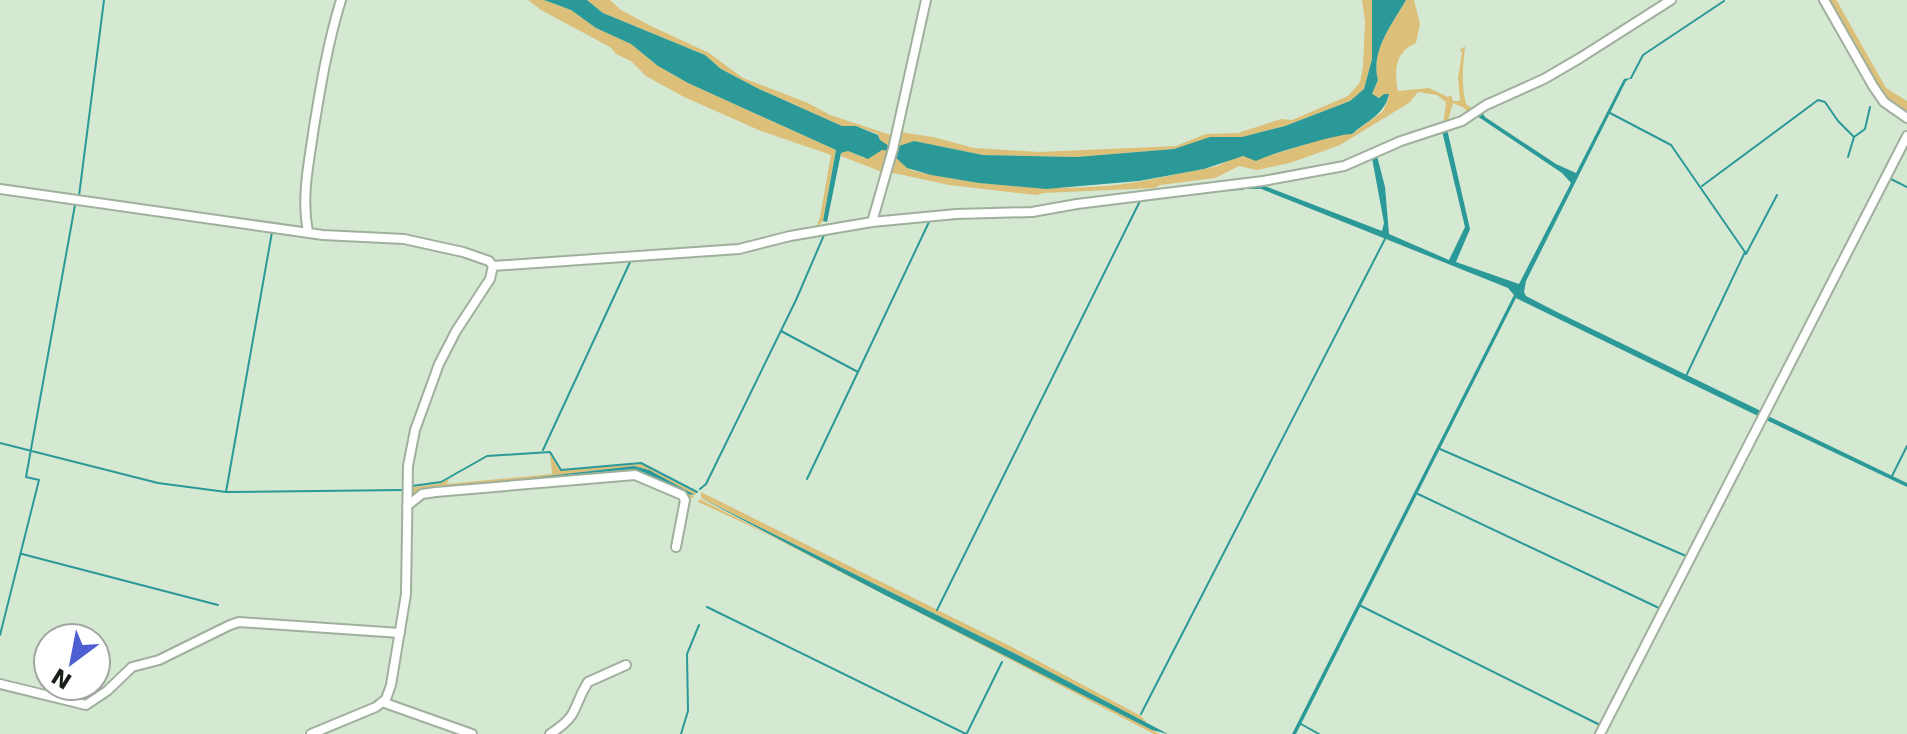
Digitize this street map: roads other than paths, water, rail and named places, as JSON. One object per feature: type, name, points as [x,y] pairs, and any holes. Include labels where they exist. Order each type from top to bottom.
[{"type":"street","points":[[308,232],[303,203],[310,152],[325,56],[341,0]]},
{"type":"street","points":[[872,222],[893,149],[926,0]]},
{"type":"street","points":[[493,266],[617,255],[739,249],[790,236],[872,222],[956,214],[1032,212],[1263,181],[1344,166],[1401,141],[1462,121],[1486,105],[1568,65],[1671,0]]},
{"type":"street","points":[[1824,0],[1884,102],[1907,118]]},
{"type":"street","points":[[1600,734],[1907,136]]},
{"type":"street","points":[[0,189],[207,220],[404,239],[463,252],[489,261],[493,266]]},
{"type":"street","points":[[311,734],[376,707],[391,685],[406,594],[410,451],[419,415],[447,348],[490,279],[493,266]]},
{"type":"street","points":[[407,506],[422,494],[436,492],[643,476],[682,495],[685,500],[676,547]]},
{"type":"street","points":[[0,684],[86,705],[107,691],[132,667],[159,660],[239,622],[400,633]]},
{"type":"street","points":[[550,734],[568,722],[588,682],[626,665]]},
{"type":"street","points":[[382,702],[472,734]]},
{"type":"water","points":[[544,0],[587,0],[603,13],[705,55],[721,69],[759,89],[842,126],[856,126],[878,135],[890,151],[882,150],[868,159],[848,151],[841,153],[827,222],[823,221],[836,150],[688,83],[658,66],[631,44],[596,28],[571,10]]},
{"type":"water","points":[[1372,0],[1406,0],[1384,38],[1377,58],[1378,80],[1372,94],[1379,98],[1389,94],[1387,101],[1379,112],[1352,134],[1304,145],[1256,161],[1243,156],[1204,169],[1139,181],[1046,189],[931,175],[907,168],[895,157],[899,146],[914,141],[983,155],[1076,157],[1174,149],[1210,137],[1242,137],[1285,126],[1350,101],[1364,89],[1372,59]]},
{"type":"water","points":[[1631,78],[1626,81],[1526,281],[1524,292],[1557,312],[1763,412],[1760,417],[1516,298],[1296,734],[1292,734],[1514,295],[1508,288],[1259,188],[1262,185],[1382,231],[1384,223],[1372,158],[1377,156],[1385,187],[1389,234],[1449,260],[1465,227],[1442,131],[1447,129],[1470,229],[1456,262],[1519,284],[1571,183],[1562,173],[1477,116],[1482,112],[1556,164],[1576,173],[1624,79]]},
{"type":"water","points":[[1766,415],[1907,483],[1907,487],[1764,419]]},
{"type":"water","points":[[634,466],[649,470],[695,495],[686,494],[635,469],[513,480]]},
{"type":"water","points":[[701,498],[1016,654],[1168,734],[1152,730]]},
{"type":"waterway","points":[[79,196],[104,0]]},
{"type":"waterway","points":[[1631,78],[1643,55],[1724,1]]},
{"type":"waterway","points":[[1702,186],[1818,100],[1825,102],[1854,137],[1865,129],[1870,107]]},
{"type":"waterway","points":[[1610,113],[1671,145],[1745,252],[1687,374]]},
{"type":"waterway","points":[[1848,157],[1854,137]]},
{"type":"waterway","points":[[1891,179],[1907,187]]},
{"type":"waterway","points":[[1249,188],[1259,188]]},
{"type":"waterway","points":[[1224,190],[1243,189]]},
{"type":"waterway","points":[[1746,254],[1777,195]]},
{"type":"waterway","points":[[937,610],[1140,201],[1174,196]]},
{"type":"waterway","points":[[0,635],[39,480],[26,477],[75,205]]},
{"type":"waterway","points":[[858,372],[929,222]]},
{"type":"waterway","points":[[226,492],[272,232]]},
{"type":"waterway","points":[[700,489],[706,484],[796,300],[824,235]]},
{"type":"waterway","points":[[1141,714],[1385,239]]},
{"type":"waterway","points":[[390,242],[400,243]]},
{"type":"waterway","points":[[543,450],[631,260]]},
{"type":"waterway","points":[[781,331],[858,372],[807,479]]},
{"type":"waterway","points":[[0,443],[158,483],[226,492],[403,490]]},
{"type":"waterway","points":[[1892,476],[1907,446]]},
{"type":"waterway","points":[[1440,449],[1686,556]]},
{"type":"waterway","points":[[412,486],[441,482],[487,456],[550,452],[561,470],[641,463],[697,492]]},
{"type":"waterway","points":[[1418,494],[1659,608]]},
{"type":"waterway","points":[[22,554],[218,605]]},
{"type":"waterway","points":[[1361,606],[1600,725]]},
{"type":"waterway","points":[[707,607],[966,734]]},
{"type":"waterway","points":[[681,734],[688,711],[687,654],[699,625]]},
{"type":"waterway","points":[[967,733],[1002,662]]},
{"type":"waterway","points":[[1301,724],[1319,734]]}]
